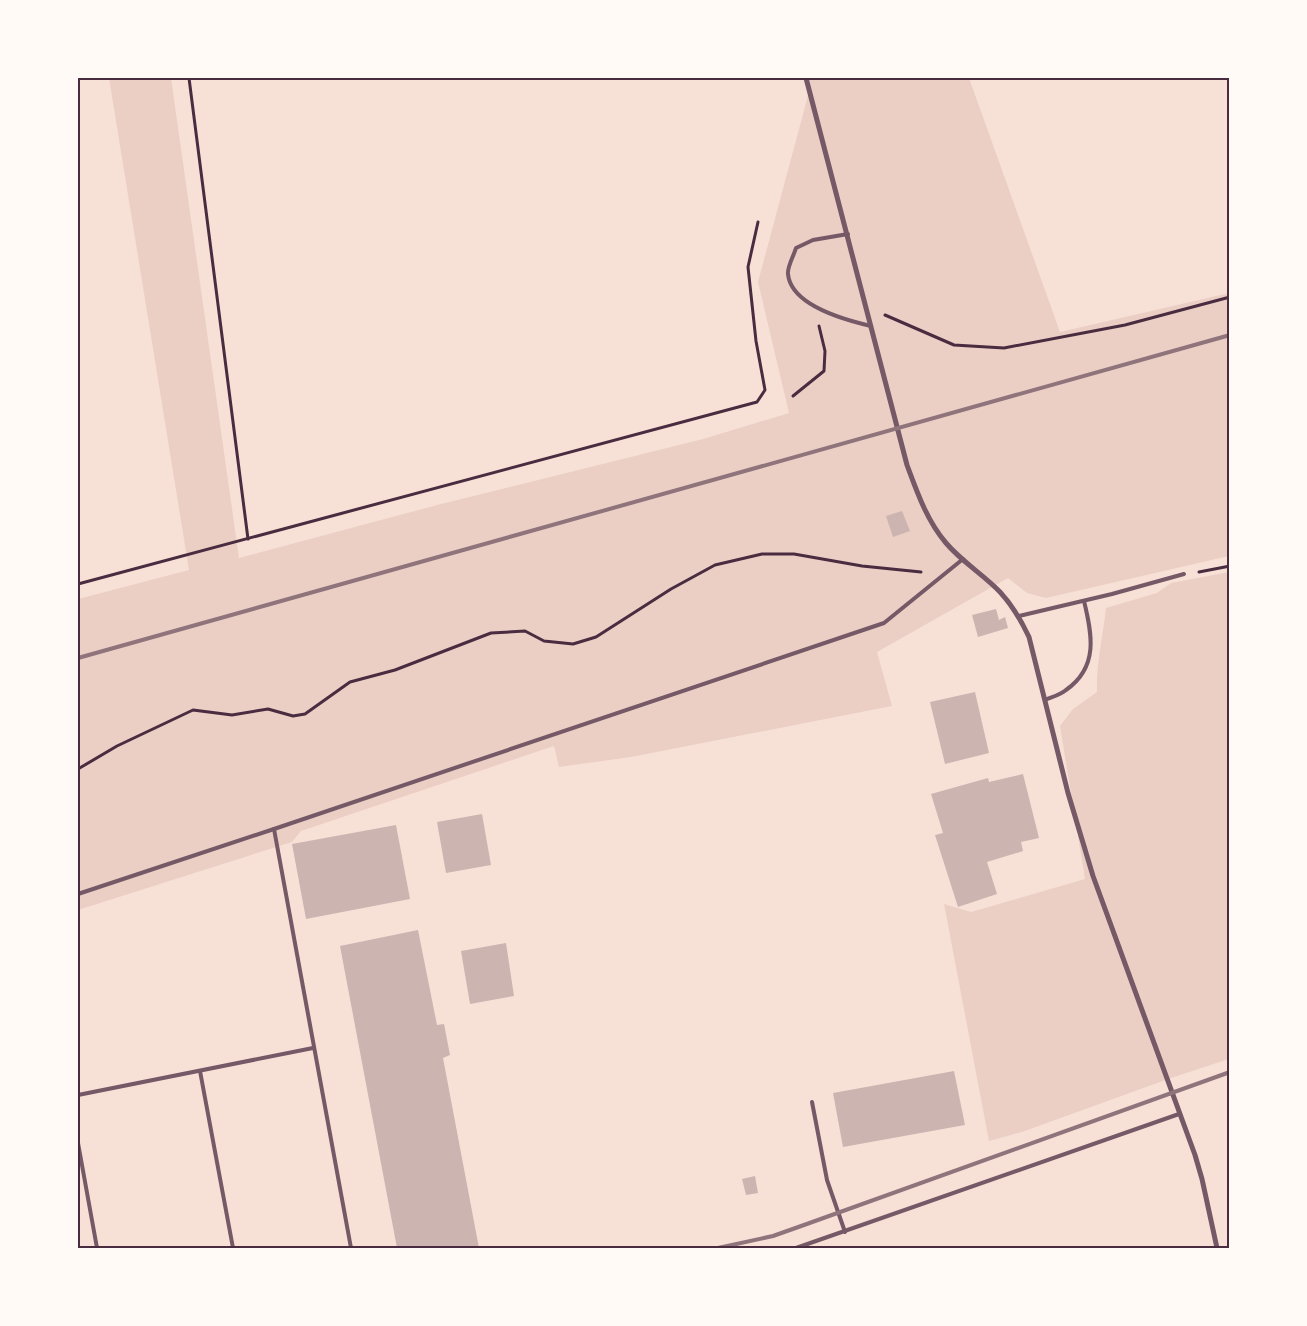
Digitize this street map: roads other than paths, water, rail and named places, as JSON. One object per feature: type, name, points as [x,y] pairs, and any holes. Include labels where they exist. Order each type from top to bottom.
[{"type":"street","points":[[806,78],[908,465],[919,498],[937,532],[948,545],[1000,592],[1020,616],[1029,637],[1068,793],[1093,876],[1202,1179],[1217,1248]]},
{"type":"lane","points":[[848,234],[813,240],[796,248],[788,273],[793,290],[814,306],[845,320],[871,326]]},
{"type":"lane","points":[[78,894],[884,623],[963,559]]},
{"type":"lane","points":[[1020,616],[1184,574]]},
{"type":"lane","points":[[1045,700],[1066,691],[1083,675],[1090,655],[1091,630],[1084,601]]},
{"type":"lane","points":[[274,829],[351,1248]]},
{"type":"lane","points":[[78,1095],[314,1048]]},
{"type":"lane","points":[[200,1070],[233,1248]]},
{"type":"lane","points":[[812,1102],[827,1180],[845,1232]]},
{"type":"lane","points":[[796,1248],[1179,1114]]},
{"type":"lane","points":[[78,1143],[97,1248]]},
{"type":"railway","points":[[78,658],[1230,335]]},
{"type":"railway","points":[[718,1248],[773,1236],[1230,1072]]}]
